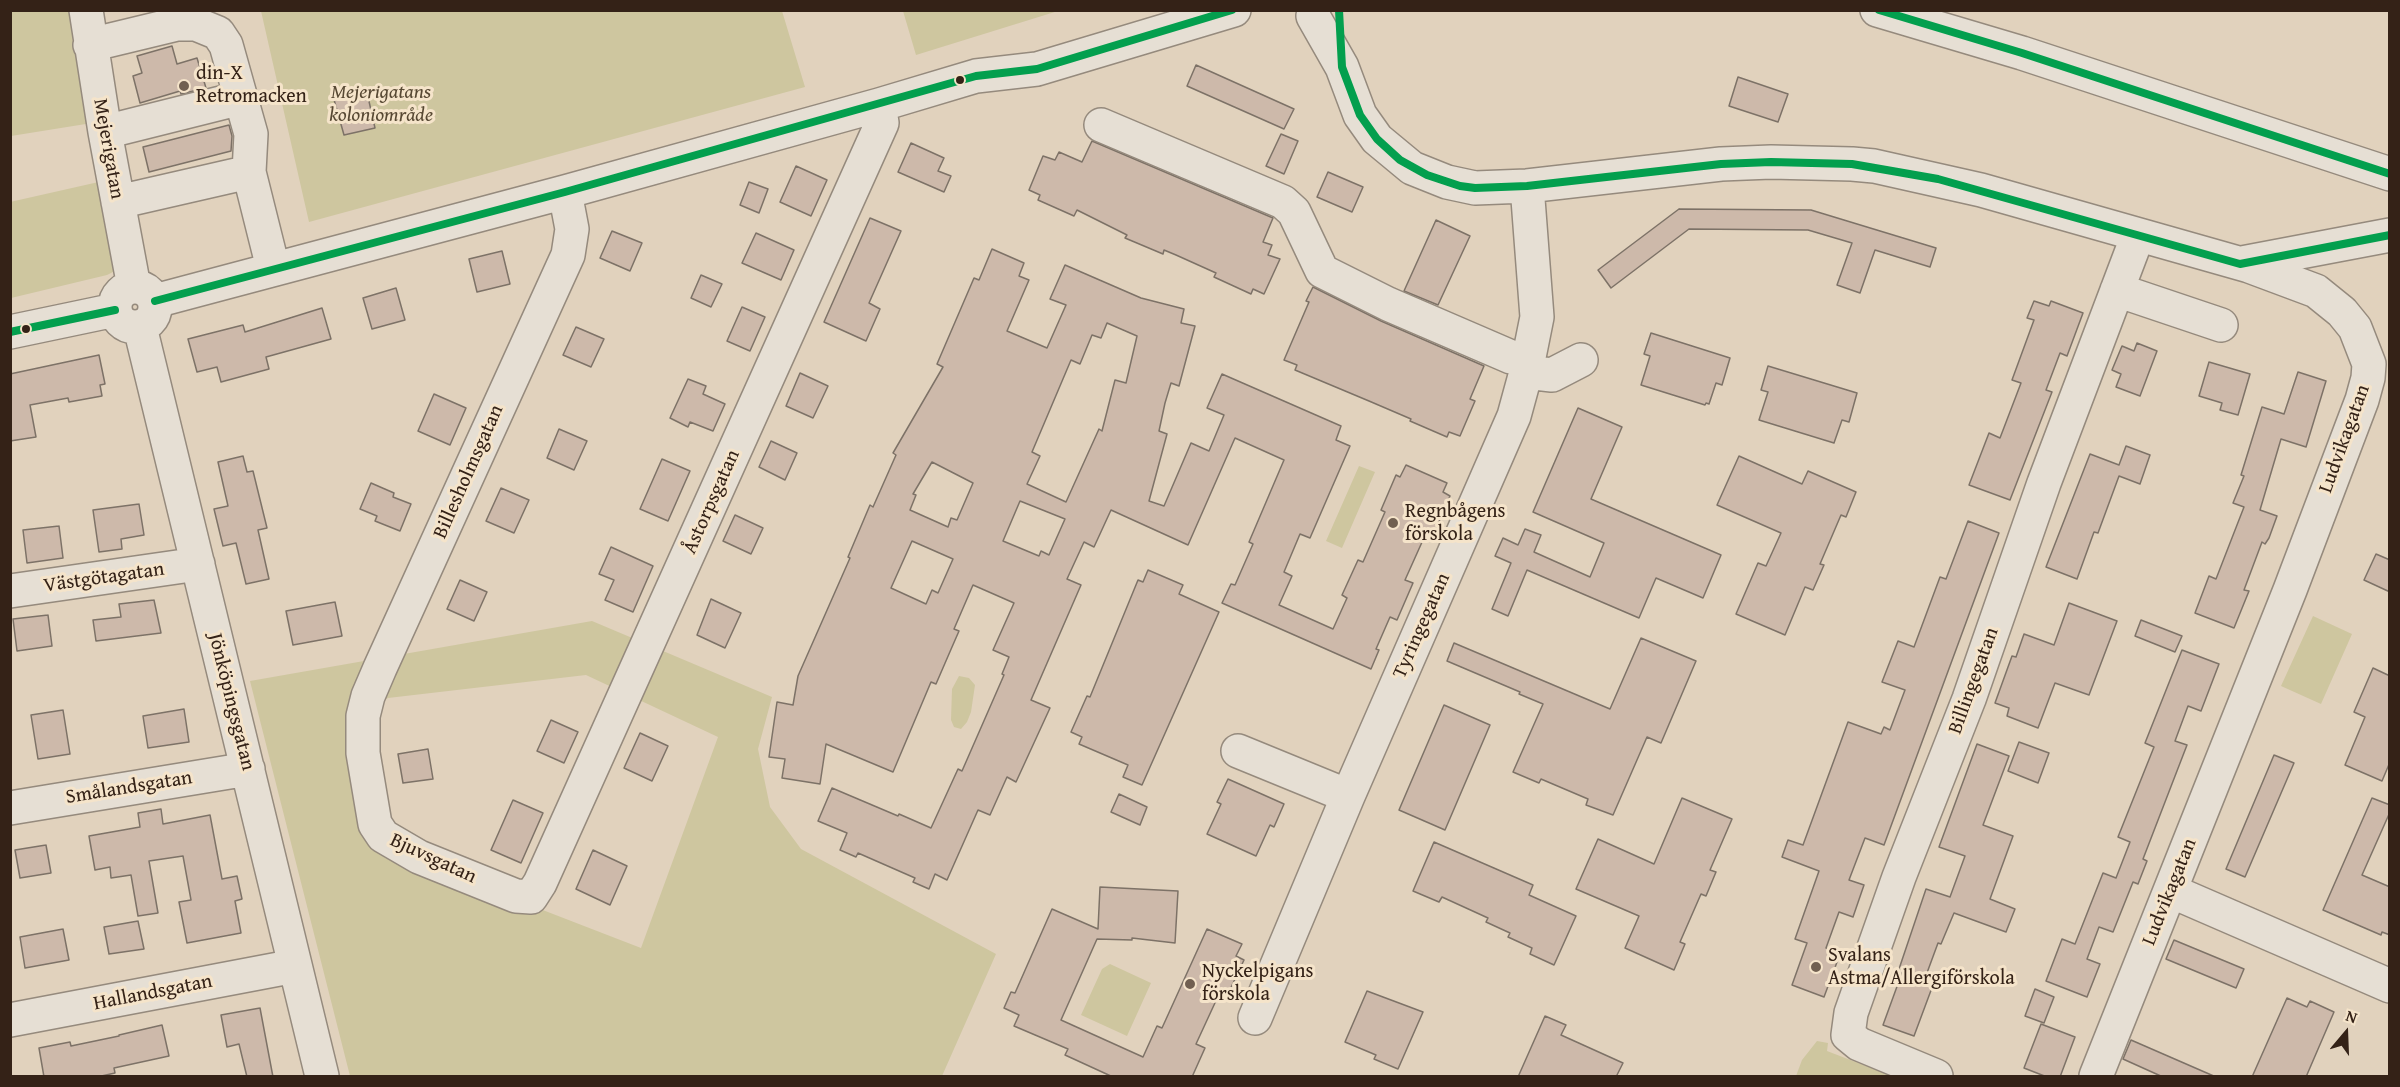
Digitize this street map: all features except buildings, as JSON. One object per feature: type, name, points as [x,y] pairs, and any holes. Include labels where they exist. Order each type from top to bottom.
[{"type":"street","name":"Mejerigatan","points":[[86,10],[90,45],[136,306]]},
{"type":"street","points":[[976,76],[1030,48],[1157,10]]},
{"type":"street","points":[[10,332],[136,306],[565,192],[976,76],[1037,69],[1234,10]]},
{"type":"street","points":[[1876,10],[2022,53],[2390,174]]},
{"type":"street","name":"Ludvikagatan","points":[[1321,12],[1360,115],[1377,139],[1412,168],[1447,182],[1475,188],[1527,186],[1721,164],[1771,162],[1852,164],[1938,179],[2240,264],[2316,291],[2333,304],[2355,328],[2369,364],[2362,400],[2290,590],[2096,1077]]},
{"type":"street","points":[[90,45],[177,24],[204,27],[224,39],[251,134],[249,172],[273,268]]},
{"type":"street","points":[[105,132],[241,98]]},
{"type":"street","name":"Åstorpsgatan","points":[[531,897],[540,883],[882,123],[879,105]]},
{"type":"street","points":[[1101,125],[1283,201],[1294,212],[1322,271],[1388,304],[1500,352],[1527,367],[1552,375],[1581,360]]},
{"type":"street","points":[[118,202],[249,172]]},
{"type":"street","name":"Tyringegatan","points":[[1255,1018],[1348,796],[1514,416],[1537,317],[1527,186]]},
{"type":"street","name":"Billesholmsgatan","points":[[363,753],[363,716],[368,696],[568,255],[572,229],[565,192]]},
{"type":"street","name":"Billingegatan","points":[[1936,1077],[1859,1044],[1848,1035],[1851,1012],[1899,877],[1969,699],[2044,483],[2138,235]]},
{"type":"street","points":[[2240,264],[2390,235]]},
{"type":"street","points":[[2306,287],[2321,248]]},
{"type":"street","points":[[2117,290],[2221,325]]},
{"type":"street","name":"Jönköpingsgatan","points":[[136,306],[322,1077]]},
{"type":"street","name":"Västgötagatan","points":[[10,591],[198,564]]},
{"type":"street","points":[[1238,751],[1348,796]]},
{"type":"street","name":"Bjuvsgatan","points":[[363,753],[375,824],[382,836],[397,846],[430,861],[516,896],[531,897]]},
{"type":"street","name":"Smålandsgatan","points":[[10,808],[248,769]]},
{"type":"street","points":[[2171,891],[2390,986]]},
{"type":"street","name":"Hallandsgatan","points":[[10,1020],[295,966]]},
{"type":"green space","points":[[903,10],[1058,11],[916,55]]},
{"type":"green space","points":[[11,11],[75,11],[92,123],[11,136]]},
{"type":"green space","name":"Mejerigatans koloniområde","points":[[261,11],[782,11],[805,87],[309,222]]},
{"type":"green space","points":[[103,181],[115,271],[107,275],[11,298],[10,202]]},
{"type":"green space","points":[[1359,466],[1375,472],[1342,548],[1326,541]]},
{"type":"green space","points":[[2313,616],[2352,634],[2321,704],[2281,686]]},
{"type":"green space","points":[[592,621],[772,697],[758,749],[770,807],[801,849],[996,954],[942,1076],[350,1076],[250,681]],"holes":[[[586,675],[718,737],[641,948],[372,844],[351,717],[388,698]]]},
{"type":"green space","points":[[959,676],[969,678],[975,685],[971,712],[961,729],[954,727],[951,720],[952,689]]},
{"type":"green space","points":[[1110,964],[1151,983],[1127,1036],[1081,1015],[1102,969]]},
{"type":"green space","points":[[1817,1041],[1828,1043],[1827,1051],[1892,1076],[1796,1076],[1802,1060]]},
{"type":"transit line","points":[[155,301],[565,192],[976,76],[1037,69],[1232,10]]},
{"type":"transit line","points":[[1339,10],[1342,67],[1360,115],[1377,139],[1400,160],[1427,175],[1460,186],[1475,188],[1527,186],[1721,164],[1771,162],[1852,164],[1938,179],[2240,264],[2390,235]]},
{"type":"transit line","points":[[1879,10],[2022,53],[2390,174]]},
{"type":"transit line","points":[[10,332],[115,310]]},
{"type":"place","name":"din-X Retromacken","points":[[184,86]]},
{"type":"place","name":"Regnbågens förskola","points":[[1393,523]]},
{"type":"place","name":"Svalans Astma/Allergiförskola","points":[[1816,967]]},
{"type":"place","name":"Nyckelpigans förskola","points":[[1190,984]]}]
